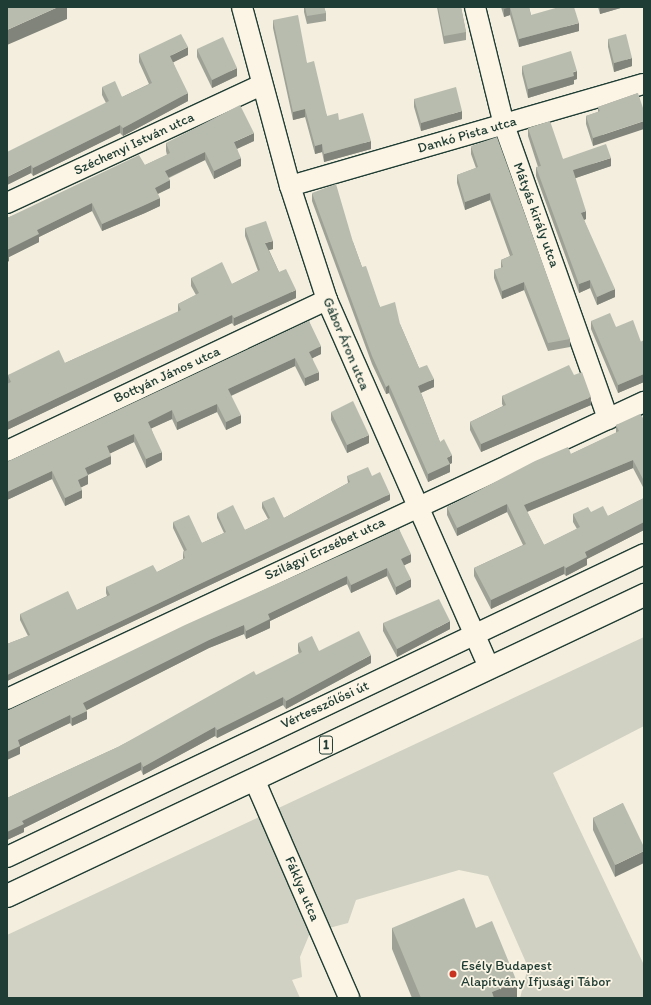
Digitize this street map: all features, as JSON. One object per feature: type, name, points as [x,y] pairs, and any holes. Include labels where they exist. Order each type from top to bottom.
[{"type":"main road","name":"1","points":[[7,896],[644,595]]},
{"type":"street","name":"Gábor Áron utca","points":[[242,7],[261,85],[290,186],[327,300],[415,507],[489,668]]},
{"type":"street","name":"Mátyás király utca","points":[[475,7],[504,125],[608,419]]},
{"type":"street","name":"Dankó Pista utca","points":[[290,186],[644,84]]},
{"type":"street","name":"Széchenyi István utca","points":[[7,203],[261,85]]},
{"type":"street","name":"Bottyán János utca","points":[[7,451],[327,300]]},
{"type":"street","name":"Szilágyi Erzsébet utca","points":[[7,699],[415,507],[644,402]]},
{"type":"street","name":"Vértesszőlősi út","points":[[7,857],[644,554]]},
{"type":"street","name":"Fáklya utca","points":[[254,779],[349,998]]},
{"type":"shaded area","points":[[644,637],[644,726],[553,773],[644,965],[644,998],[520,998],[528,967],[488,876],[459,870],[356,900],[348,923],[310,933],[300,957],[302,977],[292,980],[300,998],[7,998],[7,935]]},
{"type":"building","points":[[7,7],[58,7],[7,30]]},
{"type":"building","points":[[305,7],[324,7],[326,13],[307,16]]},
{"type":"building","points":[[438,7],[461,7],[466,32],[444,36]]},
{"type":"building","points":[[510,7],[529,7],[531,15],[559,7],[574,7],[579,23],[519,39]]},
{"type":"building","points":[[298,15],[307,63],[314,61],[327,116],[338,113],[339,120],[363,113],[371,141],[324,154],[322,144],[315,146],[305,109],[293,112],[273,20]]},
{"type":"building","points":[[181,34],[188,47],[170,56],[188,93],[123,128],[120,125],[33,168],[31,165],[7,177],[7,152],[109,101],[102,87],[115,81],[122,97],[152,83],[139,54]]},
{"type":"building","points":[[626,34],[632,58],[614,63],[608,39]]},
{"type":"building","points":[[223,37],[237,68],[212,80],[197,49]]},
{"type":"building","points":[[571,51],[577,71],[573,72],[574,76],[528,89],[522,66]]},
{"type":"building","points":[[456,87],[462,111],[421,123],[414,99]]},
{"type":"building","points":[[638,93],[644,111],[644,121],[593,138],[586,116],[600,111],[598,107]]},
{"type":"building","points":[[240,105],[254,133],[234,142],[241,158],[214,171],[205,152],[165,171],[170,180],[155,188],[160,198],[102,224],[92,203],[37,230],[39,234],[7,250],[7,218],[139,155],[145,165],[170,153],[166,143]]},
{"type":"building","points":[[550,121],[563,159],[606,144],[611,158],[573,170],[586,211],[581,213],[615,289],[597,297],[590,280],[579,284],[536,167],[541,166],[528,128]]},
{"type":"building","points":[[497,137],[570,339],[548,343],[524,282],[502,291],[494,270],[503,267],[501,260],[513,255],[490,193],[465,202],[457,175],[478,167],[471,146]]},
{"type":"building","points":[[336,184],[353,242],[362,267],[366,266],[380,307],[395,302],[400,324],[419,368],[427,365],[434,379],[418,386],[440,442],[444,439],[452,455],[447,458],[450,464],[428,474],[389,385],[386,387],[372,356],[312,193]]},
{"type":"building","points":[[266,221],[273,241],[265,243],[279,272],[286,269],[296,290],[234,318],[232,315],[7,422],[7,384],[11,382],[8,375],[59,350],[65,363],[181,310],[178,304],[199,293],[191,278],[222,262],[232,284],[260,270],[245,228]]},
{"type":"building","points":[[610,313],[616,327],[633,320],[641,342],[644,340],[644,374],[618,385],[591,321]]},
{"type":"building","points":[[309,321],[321,346],[309,352],[319,372],[305,378],[295,358],[228,389],[241,415],[226,422],[217,404],[177,422],[172,410],[148,422],[162,452],[146,459],[134,434],[107,446],[111,456],[85,468],[88,475],[78,480],[82,490],[65,498],[52,471],[7,492],[7,462]]},
{"type":"building","points":[[569,365],[574,375],[582,372],[591,397],[481,444],[470,422],[506,405],[502,396]]},
{"type":"building","points":[[353,401],[369,435],[347,445],[331,412]]},
{"type":"building","points":[[640,414],[644,418],[644,481],[633,460],[524,505],[544,545],[580,527],[573,514],[588,507],[591,512],[603,506],[608,516],[644,498],[644,522],[585,552],[587,557],[566,568],[564,566],[491,600],[474,568],[526,544],[507,504],[457,528],[447,507],[535,461],[568,447],[571,454],[619,431],[616,425]]},
{"type":"building","points":[[368,467],[372,476],[380,472],[390,494],[7,675],[7,644],[30,635],[20,614],[68,591],[77,610],[110,595],[106,587],[153,565],[157,572],[185,558],[183,552],[187,550],[173,522],[189,515],[202,543],[226,532],[217,513],[233,505],[245,530],[270,518],[262,502],[274,497],[284,518],[350,482],[347,476]]},
{"type":"building","points":[[399,529],[411,554],[401,559],[411,579],[396,587],[387,568],[351,585],[347,576],[268,614],[270,619],[246,631],[244,625],[209,640],[83,703],[87,711],[72,718],[70,715],[18,740],[20,746],[7,752],[7,711],[185,625]]},
{"type":"building","points":[[439,599],[450,621],[397,649],[383,623]]},
{"type":"building","points":[[359,631],[371,655],[286,701],[283,697],[217,730],[215,727],[143,767],[141,762],[22,821],[24,824],[7,832],[7,798],[118,747],[254,671],[256,675],[302,652],[298,643],[312,636],[319,651]]},
{"type":"building","points":[[623,803],[644,847],[644,851],[615,865],[593,818]]},
{"type":"building","name":"Esély Budapest Alapítvány Ifjusági Tábor","points":[[464,898],[476,928],[492,921],[517,982],[492,992],[494,998],[421,998],[392,928]]},
{"type":"place","name":"Esély Budapest Alapítvány Ifjusági Tábor","points":[[453,974]]}]
